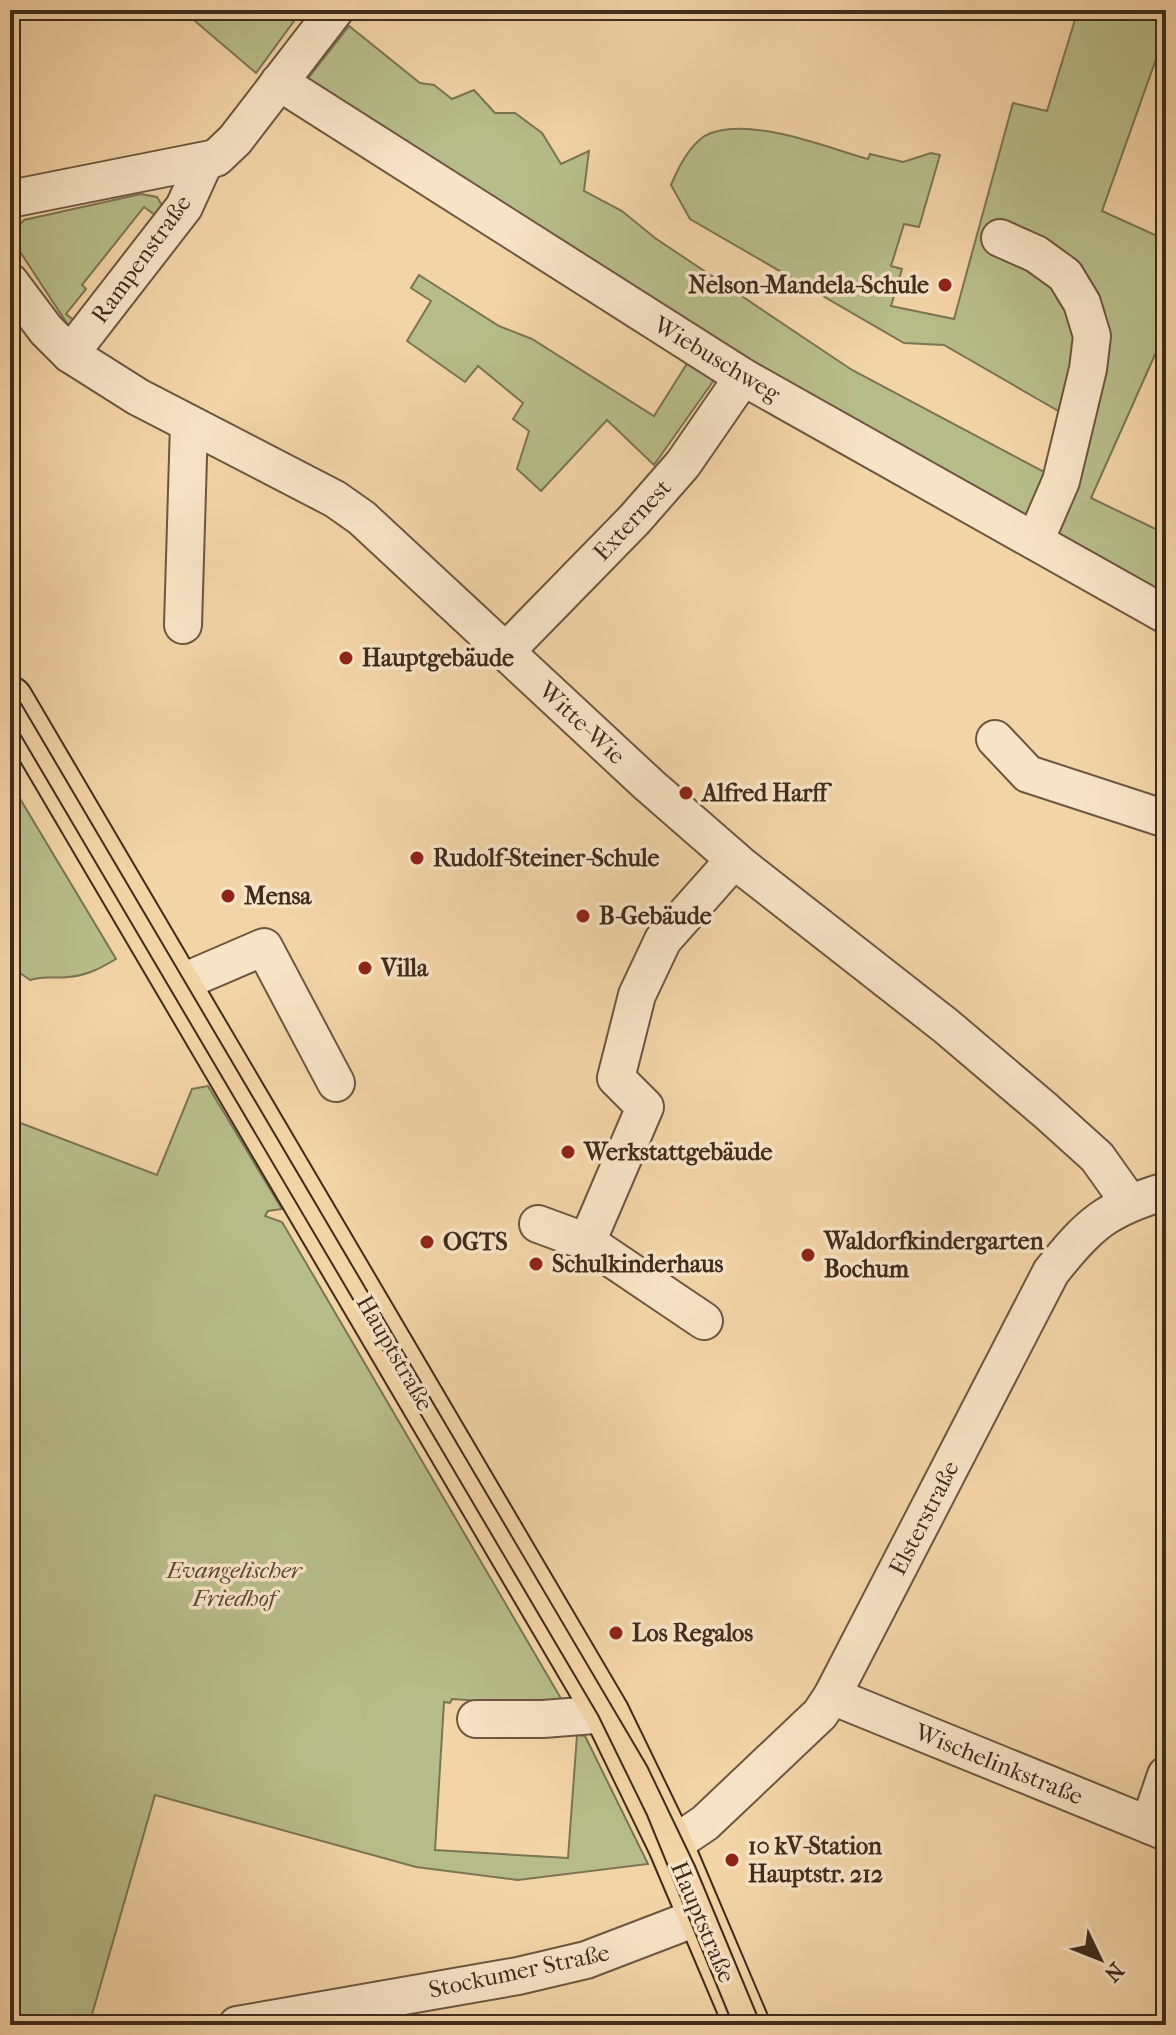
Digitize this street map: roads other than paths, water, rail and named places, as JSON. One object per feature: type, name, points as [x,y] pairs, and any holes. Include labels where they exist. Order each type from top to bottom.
[{"type":"main road","name":"Hauptstraße","points":[[10,699],[607,1714],[671,1846],[747,2025]]},
{"type":"street","name":"Rampenstraße","points":[[10,199],[216,158],[226,152],[335,10]]},
{"type":"street","name":"Wiebuschweg","points":[[279,82],[743,377],[1166,615]]},
{"type":"street","name":"Rampenstraße","points":[[70,354],[184,207],[205,161]]},
{"type":"street","points":[[1000,238],[1036,254],[1065,275],[1082,303],[1092,336],[1088,369],[1061,481],[1035,541]]},
{"type":"street","name":"Witte-Wie","points":[[10,282],[46,330],[70,354],[138,397],[335,499],[362,518],[734,860],[946,1026],[1046,1111],[1097,1157],[1129,1202]]},
{"type":"street","name":"Externest","points":[[506,651],[625,530],[683,464],[743,377]]},
{"type":"street","points":[[183,625],[189,424]]},
{"type":"street","points":[[995,739],[1028,774],[1166,819]]},
{"type":"street","points":[[587,1242],[645,1107],[616,1078],[637,995],[663,940],[734,860]]},
{"type":"street","points":[[178,984],[264,947],[336,1083]]},
{"type":"street","name":"Elsterstraße","points":[[671,1846],[716,1812],[820,1714],[832,1696],[1051,1272],[1094,1224],[1129,1202],[1166,1191]]},
{"type":"street","points":[[538,1224],[587,1242],[704,1321]]},
{"type":"street","name":"Wischelinkstraße","points":[[832,1696],[1157,1829]]},
{"type":"street","points":[[476,1719],[543,1719],[607,1714]]},
{"type":"street","points":[[1157,1829],[1166,1775]]},
{"type":"street","name":"Stockumer Straße","points":[[237,2025],[518,1976],[608,1954],[701,1916]]},
{"type":"tram line","points":[[10,685],[647,1766],[695,1866],[761,2025]]},
{"type":"tram line","points":[[10,717],[598,1715],[647,1815],[733,2025]]},
{"type":"place","name":"Nelson-Mandela-Schule","points":[[945,285]]},
{"type":"place","name":"Hauptgebäude","points":[[346,658]]},
{"type":"place","name":"Alfred Harff","points":[[686,793]]},
{"type":"place","name":"Rudolf-Steiner-Schule","points":[[417,858]]},
{"type":"place","name":"Mensa","points":[[228,896]]},
{"type":"place","name":"B-Gebäude","points":[[583,916]]},
{"type":"place","name":"Villa","points":[[365,968]]},
{"type":"place","name":"Werkstattgebäude","points":[[568,1152]]},
{"type":"place","name":"OGTS","points":[[427,1242]]},
{"type":"place","name":"Waldorfkindergarten Bochum","points":[[808,1255]]},
{"type":"place","name":"Schulkinderhaus","points":[[536,1264]]},
{"type":"place","name":"Los Regalos","points":[[616,1633]]},
{"type":"place","name":"10 kV-Station Hauptstr. 212","points":[[732,1860]]},
{"type":"park label","name":"Evangelischer Friedhof","points":[[234,1584]]}]
